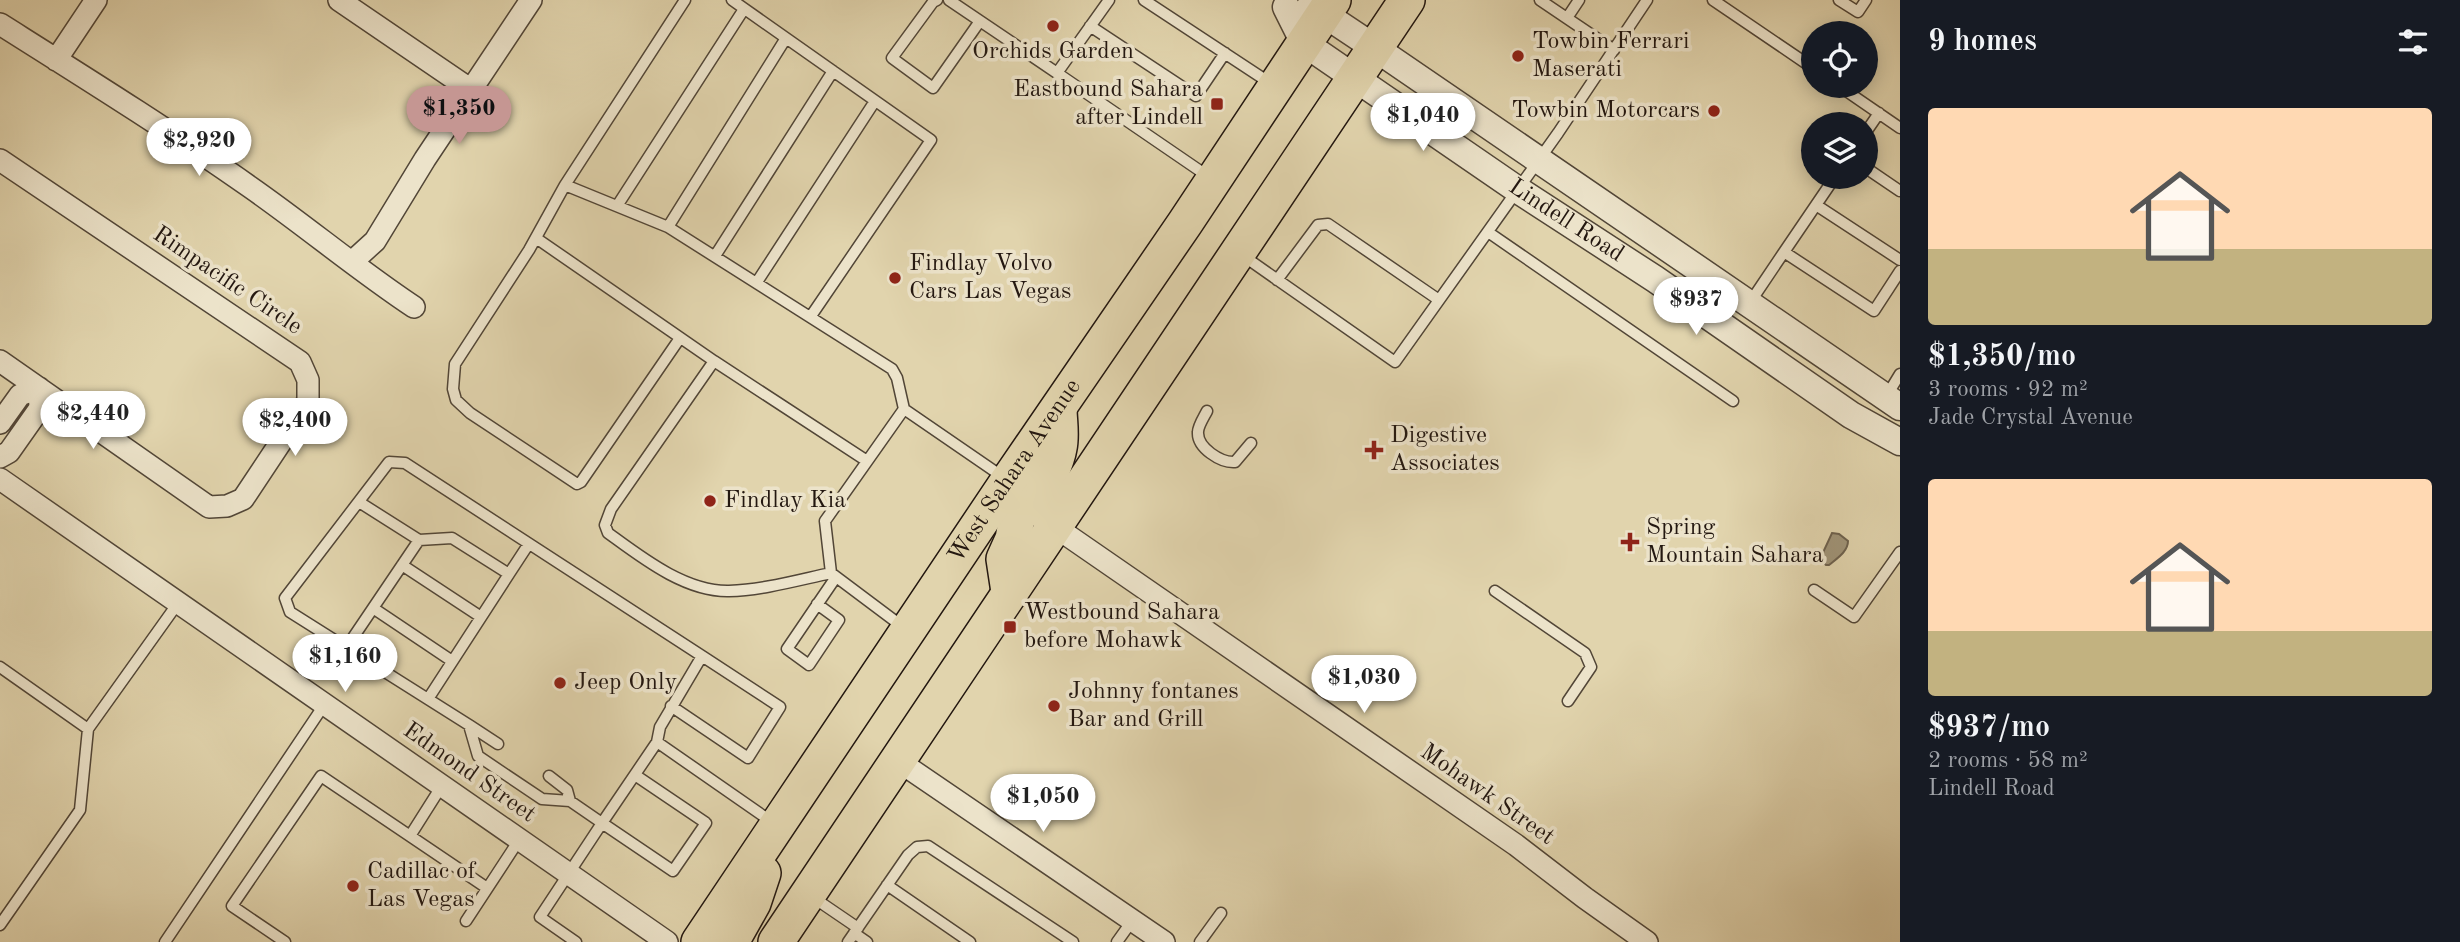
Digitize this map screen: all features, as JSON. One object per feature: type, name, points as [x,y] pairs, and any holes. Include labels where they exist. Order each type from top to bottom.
[{"type":"main road","points":[[776,942],[1236,251],[1407,0]]},
{"type":"main road","name":"West Sahara Avenue","points":[[699,942],[1328,7]]},
{"type":"main road","points":[[1054,526],[1045,513],[1044,493],[1047,478],[1059,452],[1059,408]]},
{"type":"main road","points":[[1008,481],[1019,494],[1013,539],[1004,559],[1010,592]]},
{"type":"main road","points":[[731,942],[753,903],[778,826]]},
{"type":"street","points":[[56,60],[96,0]]},
{"type":"street","points":[[353,261],[375,241],[425,159],[531,0]]},
{"type":"street","points":[[352,4],[471,90]]},
{"type":"street","name":"Lindell Road","points":[[1280,4],[1328,7],[1375,47],[1893,402]]},
{"type":"street","name":"Lindell Road","points":[[1280,4],[1304,43],[1851,415],[1900,442]]},
{"type":"street","points":[[0,24],[239,180],[414,307]]},
{"type":"street","name":"Rimpacific Circle","points":[[0,160],[300,362],[309,380],[308,401],[243,499],[227,506],[209,507],[0,361]]},
{"type":"street","points":[[1632,264],[1658,263],[1737,312],[1749,304]]},
{"type":"street","points":[[0,423],[20,395],[39,388],[40,408],[9,452],[0,457]]},
{"type":"street","name":"Edmond Street","points":[[0,479],[667,942]]},
{"type":"street","name":"Mohawk Street","points":[[1054,526],[1516,845],[1647,942]]},
{"type":"street","points":[[897,760],[1164,942]]},
{"type":"lane","points":[[680,338],[582,482],[577,484],[470,413],[456,400],[453,389],[454,364],[536,238],[565,185],[685,0]]},
{"type":"lane","points":[[732,0],[930,140],[811,316]]},
{"type":"lane","points":[[937,0],[892,58],[933,88],[980,21]]},
{"type":"lane","points":[[950,0],[1214,180]]},
{"type":"lane","points":[[1057,73],[1109,0]]},
{"type":"lane","points":[[1144,0],[1276,87]]},
{"type":"lane","points":[[1540,0],[1614,50]]},
{"type":"lane","points":[[1567,18],[1579,0]]},
{"type":"lane","points":[[1236,251],[1395,362],[1539,160],[1647,0]]},
{"type":"lane","points":[[1713,0],[1801,60]]},
{"type":"lane","points":[[1839,0],[1858,12],[1866,0]]},
{"type":"lane","points":[[617,206],[744,9]]},
{"type":"lane","points":[[1090,26],[1196,96],[1225,53]]},
{"type":"lane","points":[[668,227],[786,38]]},
{"type":"lane","points":[[715,256],[833,71]]},
{"type":"lane","points":[[1856,98],[1877,112]]},
{"type":"lane","points":[[757,282],[875,101]]},
{"type":"lane","points":[[1878,113],[1900,128]]},
{"type":"lane","points":[[1878,175],[1900,191]]},
{"type":"lane","points":[[565,185],[668,227],[892,369],[897,378],[904,409],[1008,481]]},
{"type":"lane","points":[[1749,304],[1827,189]]},
{"type":"lane","points":[[1816,205],[1900,260]]},
{"type":"lane","points":[[1277,279],[1318,225],[1328,224],[1439,300]]},
{"type":"lane","points":[[1488,232],[1733,401]]},
{"type":"lane","points":[[536,238],[714,361],[867,461]]},
{"type":"lane","points":[[1784,252],[1874,312],[1900,271]]},
{"type":"lane","points":[[714,361],[611,509],[605,525],[608,533],[655,568],[701,586],[727,591],[833,575],[908,631]]},
{"type":"lane","points":[[1893,402],[1900,374]]},
{"type":"lane","points":[[817,604],[839,620],[809,665],[787,649],[833,575],[825,521],[904,409]]},
{"type":"lane","points":[[1208,411],[1198,431],[1200,444],[1215,456],[1227,463],[1235,462],[1251,443]]},
{"type":"lane","points":[[498,744],[290,612],[285,598],[389,462],[405,463],[780,707],[748,758],[671,706]]},
{"type":"lane","points":[[359,502],[419,540],[452,538],[509,574]]},
{"type":"lane","points":[[346,648],[419,540]]},
{"type":"lane","points":[[428,699],[528,545]]},
{"type":"lane","points":[[1814,590],[1854,617],[1900,552]]},
{"type":"lane","points":[[402,565],[481,617]]},
{"type":"lane","points":[[1495,591],[1585,653],[1591,667],[1568,701]]},
{"type":"lane","points":[[0,925],[80,810],[88,729],[178,603]]},
{"type":"lane","points":[[373,608],[452,661]]},
{"type":"lane","points":[[576,942],[540,917],[657,742],[660,727],[702,656]]},
{"type":"lane","points":[[0,667],[88,729]]},
{"type":"lane","points":[[165,942],[324,705]]},
{"type":"lane","points":[[469,726],[478,756],[542,799],[570,801],[673,870],[706,823],[635,775]]},
{"type":"lane","points":[[657,742],[778,826]]},
{"type":"lane","points":[[285,942],[232,906],[321,776],[487,888]]},
{"type":"lane","points":[[549,776],[568,790],[570,801]]},
{"type":"lane","points":[[410,836],[441,787]]},
{"type":"lane","points":[[466,921],[519,840]]},
{"type":"lane","points":[[853,934],[908,855],[917,847],[928,846],[1073,942]]},
{"type":"lane","points":[[887,885],[970,942]]},
{"type":"lane","points":[[808,894],[853,934],[867,942]]},
{"type":"lane","points":[[1200,942],[1221,913]]},
{"type":"lane","points":[[1117,942],[1132,921]]},
{"type":"shaded area","points":[[1832,533],[1839,534],[1848,541],[1841,555],[1826,565],[1820,559]]},
{"type":"place","name":"Orchids Garden","points":[[1053,26]]},
{"type":"place","name":"Towbin Ferrari Maserati","points":[[1518,56]]},
{"type":"place","name":"Eastbound Sahara after Lindell","points":[[1217,104]]},
{"type":"place","name":"Towbin Motorcars","points":[[1714,111]]},
{"type":"place","name":"Findlay Volvo Cars Las Vegas","points":[[895,278]]},
{"type":"place","name":"Digestive Associates","points":[[1374,450]]},
{"type":"place","name":"Findlay Kia","points":[[710,501]]},
{"type":"place","name":"Spring Mountain Sahara","points":[[1630,542]]},
{"type":"place","name":"Westbound Sahara before Mohawk","points":[[1010,627]]},
{"type":"place","name":"Jeep Only","points":[[560,683]]},
{"type":"place","name":"Johnny fontanes Bar and Grill","points":[[1054,706]]},
{"type":"place","name":"Cadillac of Las Vegas","points":[[353,886]]}]
